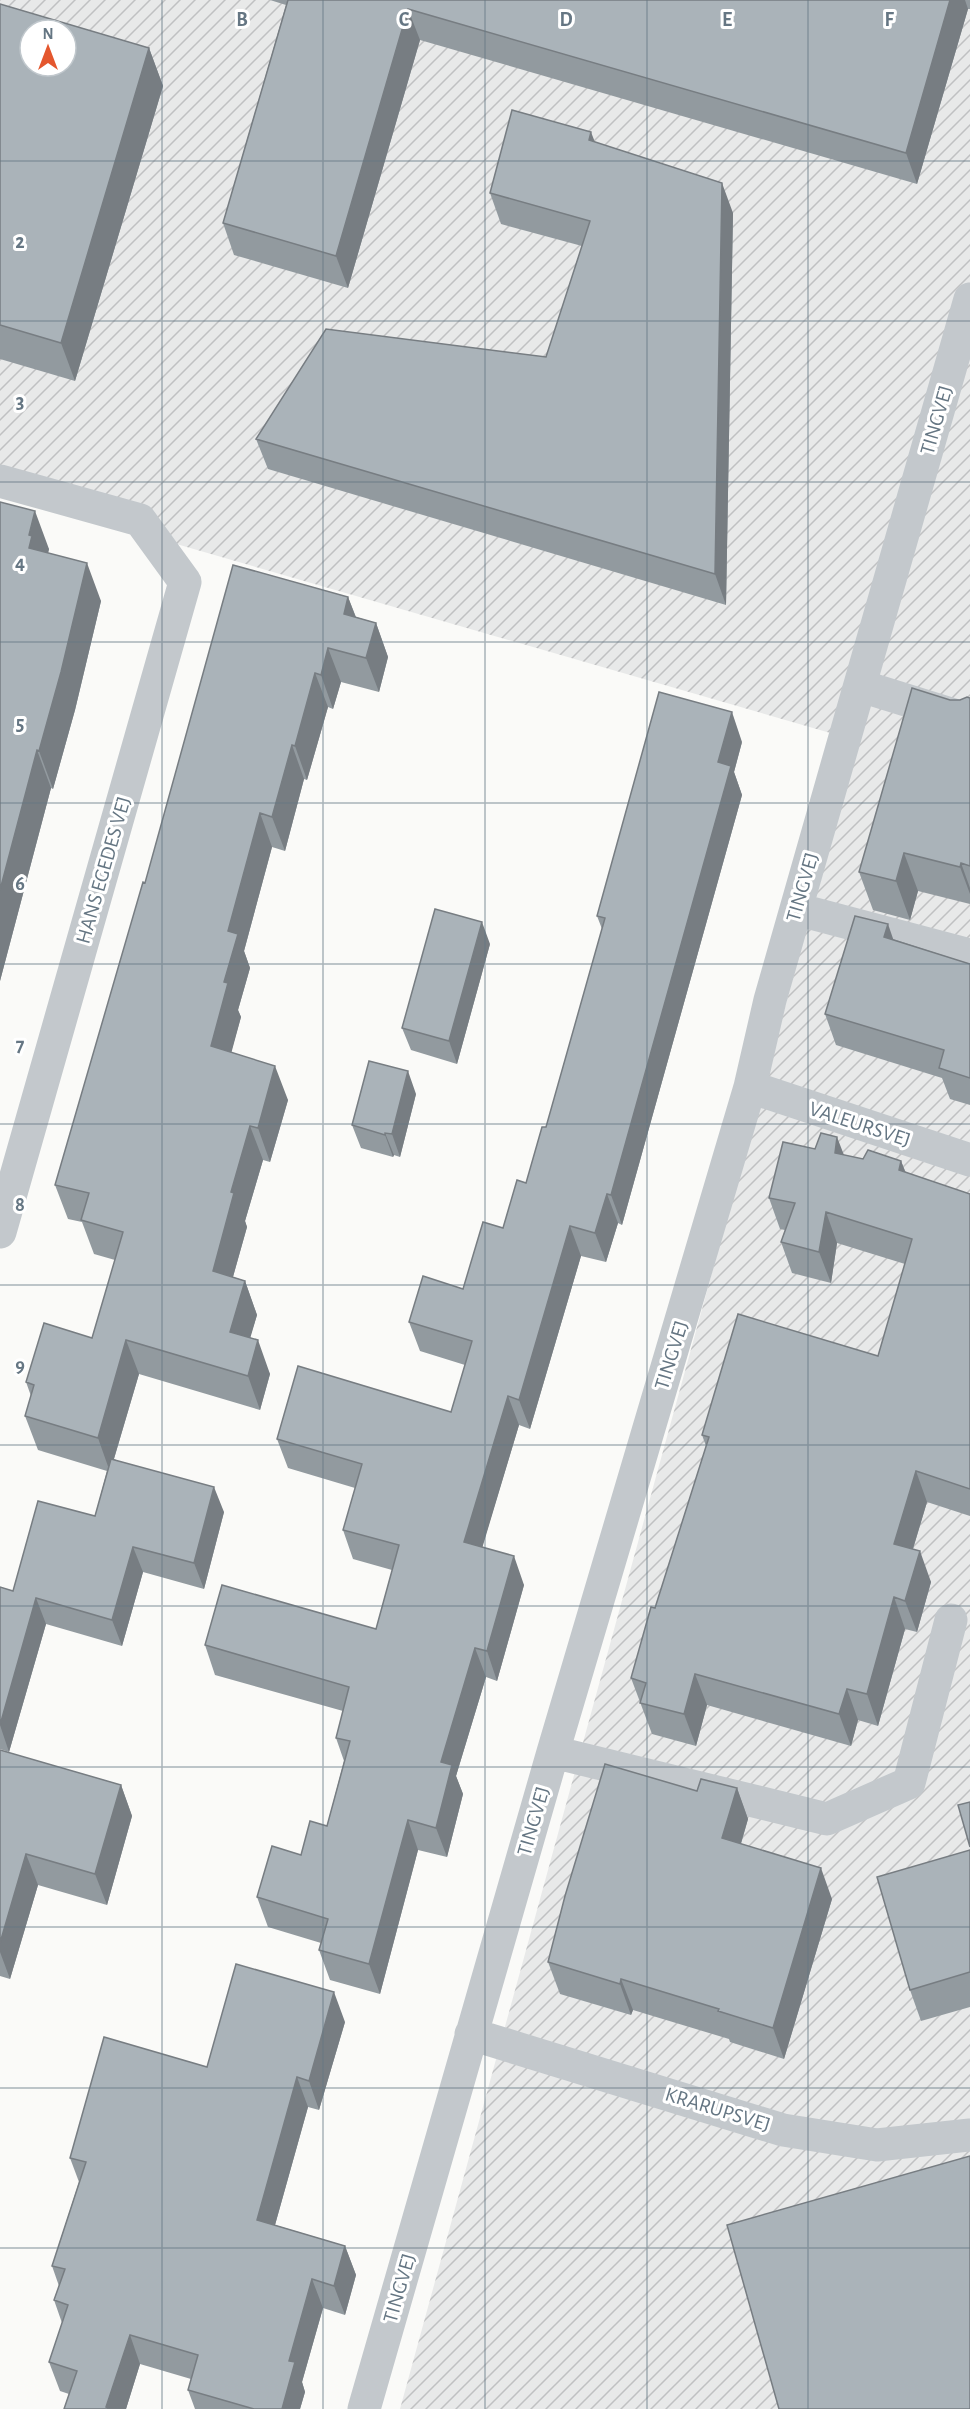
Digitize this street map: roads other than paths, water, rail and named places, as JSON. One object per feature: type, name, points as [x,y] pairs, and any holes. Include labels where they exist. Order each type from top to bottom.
[{"type":"street","name":"TINGVEJ","points":[[364,2409],[553,1752],[750,1087],[770,1000],[970,299]]},
{"type":"street","name":"HANS EGEDES VEJ","points":[[0,481],[140,520],[185,582],[0,1232]]},
{"type":"street","points":[[861,686],[970,720]]},
{"type":"street","points":[[796,909],[970,955]]},
{"type":"street","name":"VALEURSVEJ","points":[[750,1087],[970,1160]]},
{"type":"street","points":[[553,1752],[827,1820],[909,1783],[951,1620]]},
{"type":"street","name":"KRARUPSVEJ","points":[[471,2034],[783,2130],[877,2145],[970,2135]]}]
